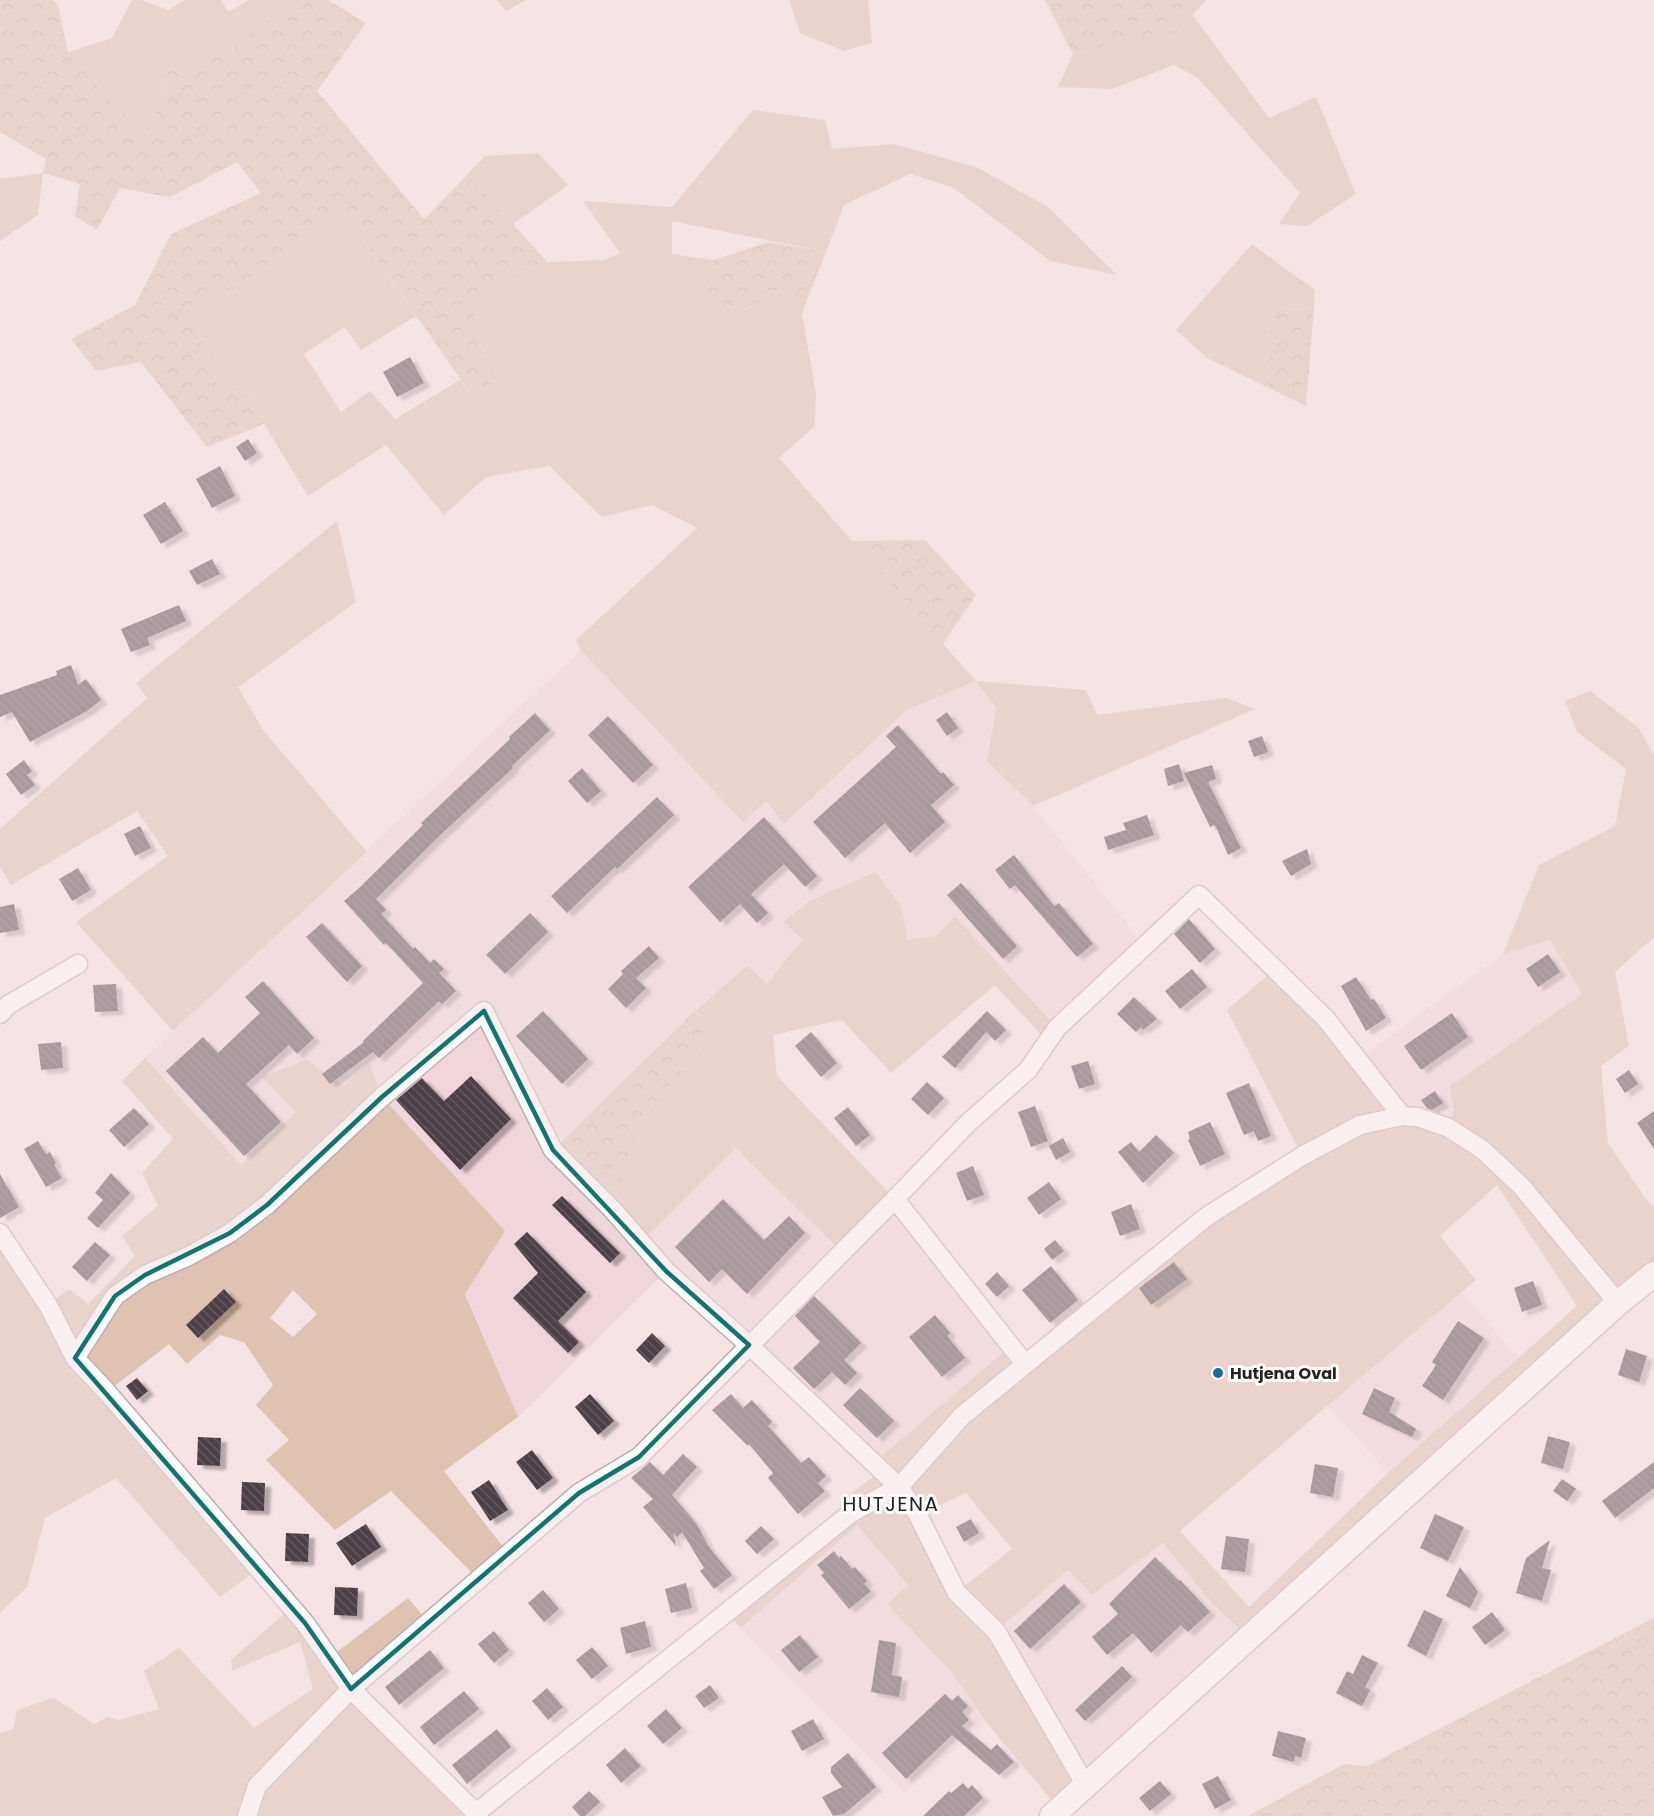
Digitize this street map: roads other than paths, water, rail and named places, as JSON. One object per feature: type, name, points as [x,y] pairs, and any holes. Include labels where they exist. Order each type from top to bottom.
[{"type":"main road","points":[[1052,1816],[1618,1303],[1654,1274]]},
{"type":"street","points":[[247,1816],[257,1786],[351,1689],[579,1493],[639,1457],[968,1123],[1028,1070],[1057,1028],[1199,895],[1326,1019],[1402,1116]]},
{"type":"street","points":[[0,1014],[8,1005],[78,964]]},
{"type":"street","points":[[75,1358],[115,1296],[145,1275],[189,1256],[230,1233],[267,1205],[382,1097],[484,1011],[553,1150],[612,1209],[666,1271],[749,1345],[899,1487],[918,1515],[957,1593],[996,1631],[1085,1784]]},
{"type":"street","points":[[0,1233],[48,1305],[75,1358],[107,1392],[305,1623],[351,1689],[477,1815],[851,1513],[899,1487],[962,1416],[1206,1216],[1302,1156],[1360,1125],[1402,1116],[1418,1117],[1449,1128],[1483,1150],[1522,1187],[1618,1303]]},
{"type":"street","points":[[895,1199],[1025,1364]]},
{"type":"place","name":"Hutjena Oval","points":[[1218,1373]]},
{"type":"district","name":"HUTJENA","points":[[891,1504]]}]
